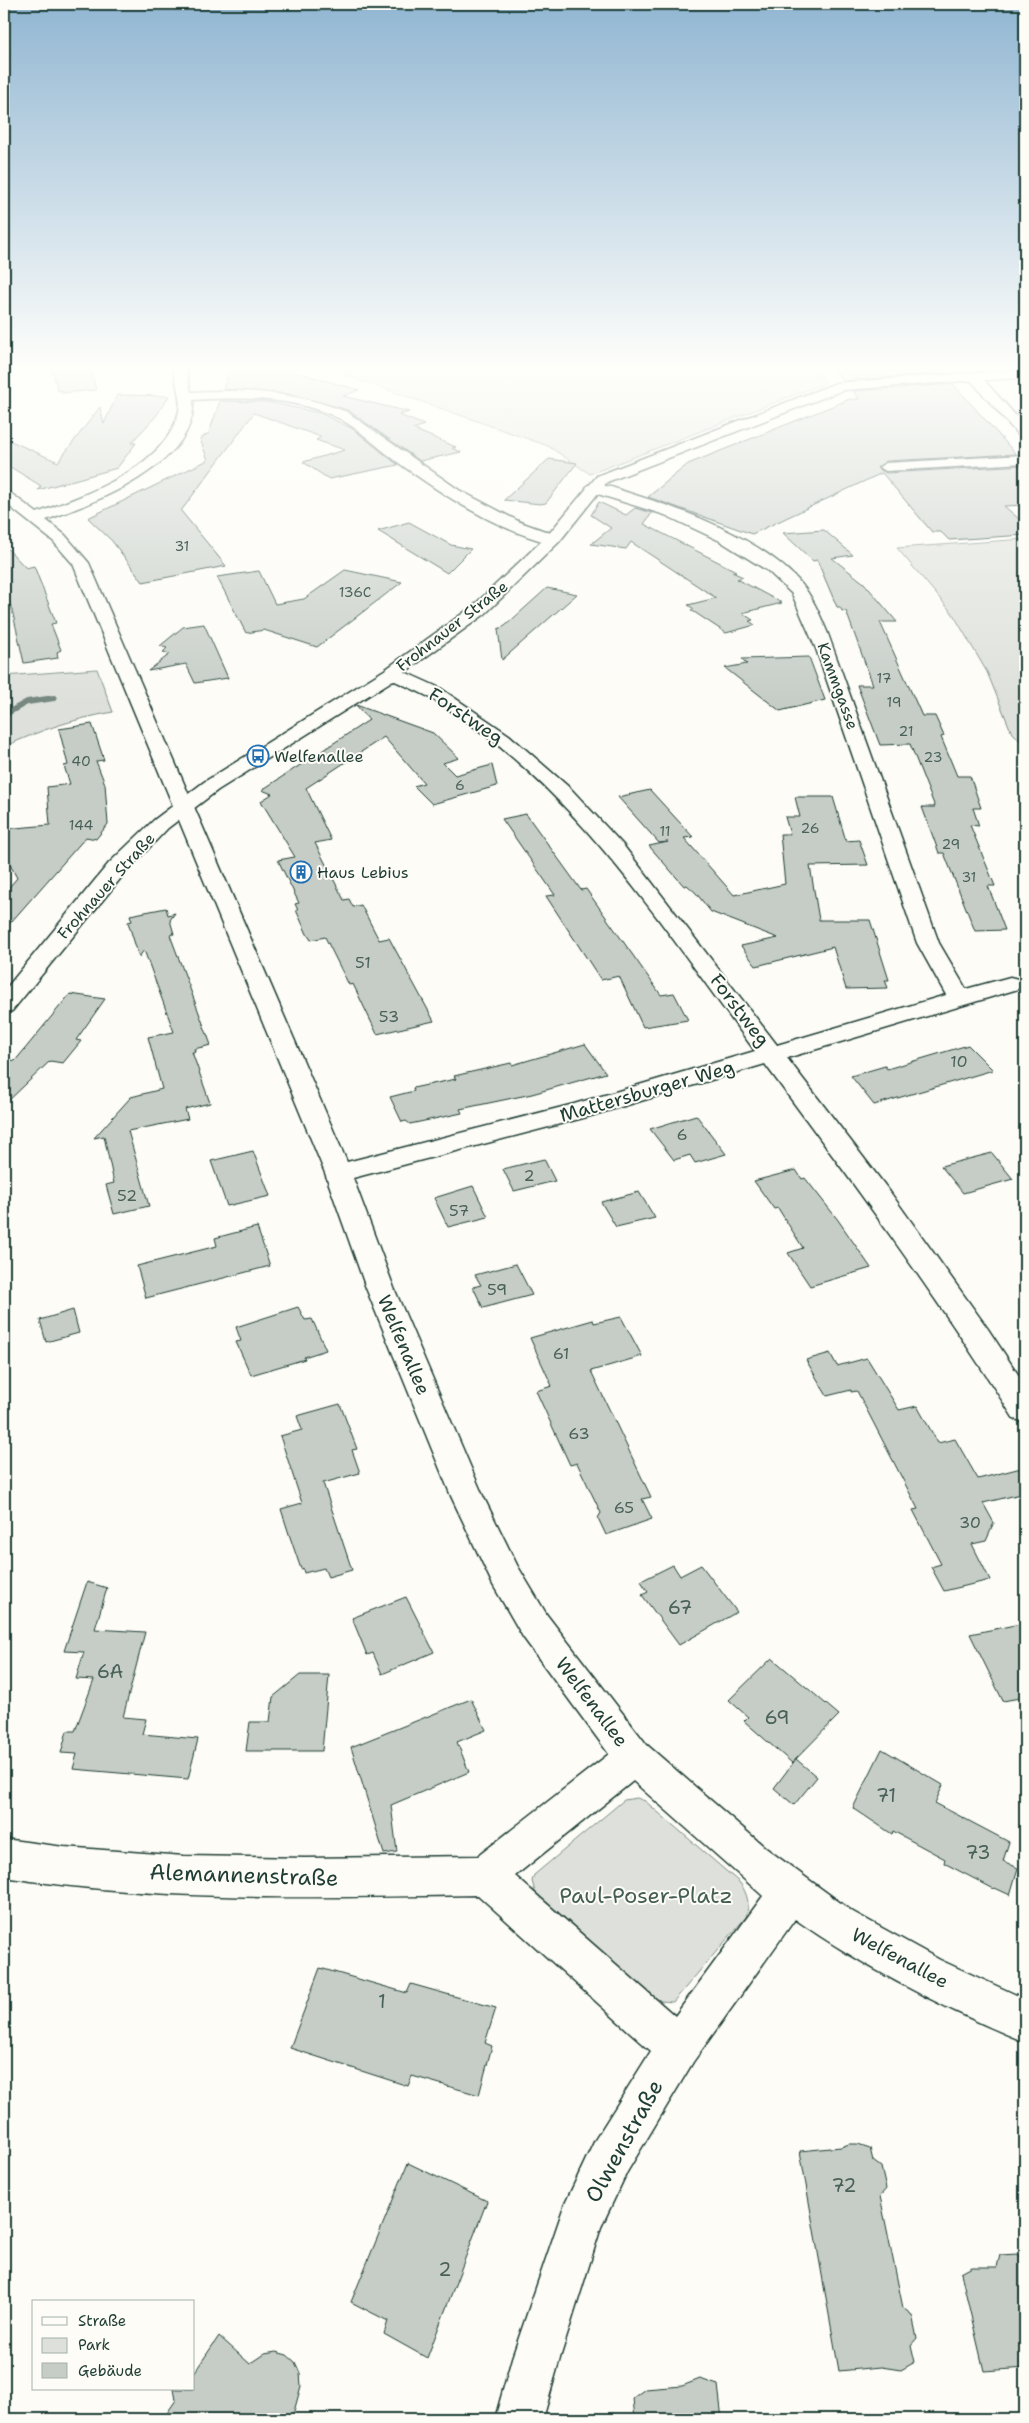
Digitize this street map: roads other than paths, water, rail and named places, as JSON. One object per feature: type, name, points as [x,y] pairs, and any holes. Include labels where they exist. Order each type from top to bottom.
[{"type":"street","points":[[36,519],[93,496],[122,479]]},
{"type":"street","points":[[434,479],[531,533],[553,540]]},
{"type":"street","name":"Frohnauer Straße","points":[[4,1006],[117,868],[161,824],[227,775],[392,673],[479,610],[553,540],[592,488],[602,479]]},
{"type":"street","name":"Kammgasse","points":[[592,488],[642,503],[701,525],[735,541],[783,576],[798,591],[818,631],[868,766],[928,943],[938,956],[958,998]]},
{"type":"street","name":"Welfenallee","points":[[4,495],[59,538],[81,563],[338,1173],[384,1297],[467,1496],[505,1575],[535,1626],[634,1757],[753,1863],[790,1892],[839,1926],[926,1974],[1025,2021]]},
{"type":"street","name":"Forstweg","points":[[392,673],[433,692],[502,739],[564,793],[616,849],[773,1054],[898,1223],[978,1337],[1025,1410]]},
{"type":"street","name":"Mattersburger Weg","points":[[338,1173],[578,1110],[1010,984]]},
{"type":"street","points":[[634,1757],[485,1875],[678,2047]]},
{"type":"street","name":"Alemannenstraße","points":[[4,1858],[116,1871],[287,1879],[485,1875]]},
{"type":"street","name":"Olwenstraße","points":[[519,2419],[536,2358],[580,2222],[611,2156],[678,2047],[790,1892]]},
{"type":"waterway","points":[[4,715],[27,702],[54,698]]},
{"type":"place","name":"Welfenallee","points":[[258,756]]},
{"type":"place","name":"Haus Lebius","points":[[301,872]]},
{"type":"park label","name":"Paul-Poser-Platz","points":[[646,1895]]}]
